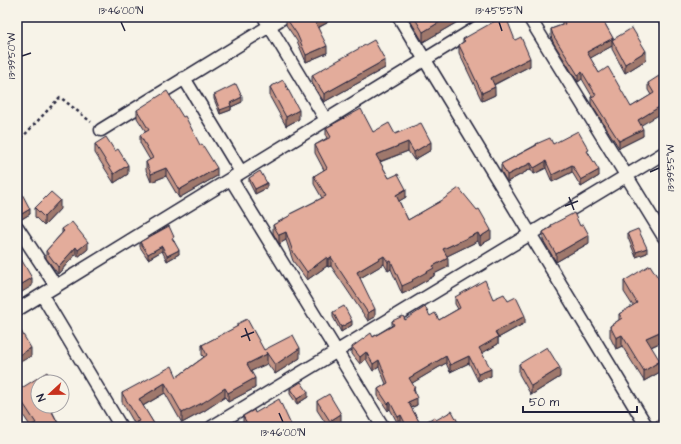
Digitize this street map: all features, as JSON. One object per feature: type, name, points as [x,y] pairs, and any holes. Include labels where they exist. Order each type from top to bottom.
[{"type":"street","points":[[101,130],[184,78],[267,22],[284,17]]},
{"type":"street","points":[[399,17],[530,234],[652,426]]},
{"type":"street","points":[[17,310],[494,17]]},
{"type":"street","points":[[529,17],[664,237]]},
{"type":"street","points":[[267,22],[326,120]]},
{"type":"street","points":[[184,78],[236,175],[337,351],[383,427]]},
{"type":"street","points":[[212,427],[664,153]]},
{"type":"street","points":[[17,227],[56,286]]},
{"type":"street","points":[[42,295],[122,427]]},
{"type":"path","points":[[17,143],[60,97],[101,130]]},
{"type":"building","points":[[325,17],[315,22],[327,46],[306,55],[297,34],[286,18]]},
{"type":"building","points":[[414,17],[448,17],[423,32]]},
{"type":"building","points":[[505,17],[515,40],[521,37],[530,58],[491,78],[495,87],[482,93],[459,45],[465,41],[463,39]]},
{"type":"building","points":[[562,17],[601,17],[613,38],[587,52],[599,73],[608,67],[631,107],[654,93],[648,83],[659,76],[662,82],[664,81],[664,104],[638,120],[643,129],[619,141],[591,97],[596,95],[582,72],[578,75],[553,35],[551,29],[565,24]]},
{"type":"building","points":[[632,28],[646,51],[625,64],[612,40]]},
{"type":"building","points":[[374,40],[385,60],[324,94],[312,75]]},
{"type":"building","points":[[283,80],[299,110],[286,117],[270,87]]},
{"type":"building","points":[[236,84],[242,97],[230,103],[231,106],[220,110],[214,95]]},
{"type":"building","points":[[167,91],[183,117],[185,116],[200,145],[202,144],[217,168],[179,190],[166,168],[151,174],[146,162],[153,158],[140,135],[149,130],[137,110]]},
{"type":"building","points":[[361,109],[373,132],[389,123],[395,134],[421,123],[431,142],[414,152],[408,142],[376,155],[389,178],[398,174],[406,189],[396,195],[408,220],[441,201],[459,188],[477,210],[479,209],[491,230],[480,237],[478,233],[443,249],[448,258],[433,266],[434,268],[412,280],[413,281],[402,286],[391,261],[388,262],[384,256],[357,272],[375,309],[368,313],[331,257],[328,259],[327,257],[307,272],[293,252],[286,232],[279,235],[273,225],[291,215],[290,214],[326,196],[314,176],[327,168],[315,145],[331,137],[326,128]]},
{"type":"building","points":[[578,131],[589,150],[587,151],[599,170],[581,180],[572,165],[552,175],[546,161],[534,168],[531,163],[507,175],[501,164],[537,145],[536,144],[550,138],[553,144]]},
{"type":"building","points":[[106,137],[115,151],[118,149],[128,165],[114,174],[95,144]]},
{"type":"building","points":[[260,171],[267,183],[255,189],[249,178]]},
{"type":"building","points":[[20,190],[30,209],[20,215],[17,210],[17,191]]},
{"type":"building","points":[[51,192],[60,200],[44,217],[35,208]]},
{"type":"building","points":[[574,213],[580,226],[583,224],[589,235],[556,254],[543,232],[552,227],[551,225]]},
{"type":"building","points":[[72,222],[88,242],[78,250],[76,247],[58,267],[46,251],[64,231],[62,229]]},
{"type":"building","points":[[169,226],[174,237],[172,238],[179,250],[167,256],[162,246],[148,254],[140,242]]},
{"type":"building","points":[[638,229],[647,248],[636,252],[628,233]]},
{"type":"building","points":[[21,259],[32,278],[17,287],[17,262]]},
{"type":"building","points":[[650,265],[664,287],[664,330],[646,338],[660,361],[644,371],[622,335],[616,338],[610,326],[622,318],[619,314],[637,303],[624,281]]},
{"type":"building","points":[[485,280],[493,299],[504,294],[508,301],[516,297],[525,316],[495,332],[498,337],[479,348],[491,369],[478,374],[469,356],[450,365],[446,356],[409,378],[415,388],[413,389],[417,398],[408,402],[421,425],[434,417],[436,420],[452,411],[459,424],[454,427],[407,427],[401,415],[398,417],[390,402],[388,404],[378,389],[388,383],[379,360],[373,364],[366,352],[360,357],[352,347],[371,333],[373,337],[394,325],[392,321],[403,316],[405,320],[425,307],[430,316],[435,313],[439,320],[460,308],[455,297]]},
{"type":"building","points":[[344,306],[352,321],[341,327],[333,312]]},
{"type":"building","points":[[247,319],[264,350],[293,335],[300,348],[275,365],[266,352],[267,354],[247,364],[255,378],[228,393],[225,388],[204,402],[182,413],[165,383],[139,399],[156,427],[139,427],[136,422],[139,421],[122,393],[172,366],[177,377],[207,355],[202,345],[238,326],[237,324]]},
{"type":"building","points":[[18,326],[31,348],[17,356],[17,327]]},
{"type":"building","points":[[547,347],[560,368],[531,386],[519,364]]},
{"type":"building","points":[[301,382],[308,392],[297,399],[290,389]]},
{"type":"building","points":[[30,383],[30,414],[17,394],[17,391]]},
{"type":"building","points":[[329,394],[341,414],[330,421],[317,401]]},
{"type":"building","points":[[279,399],[292,427],[249,427],[243,416],[254,410],[255,413]]},
{"type":"building","points":[[30,414],[53,414],[60,427],[33,427],[32,425],[36,423]]},
{"type":"building","points":[[664,416],[664,427],[660,427],[656,421]]}]
